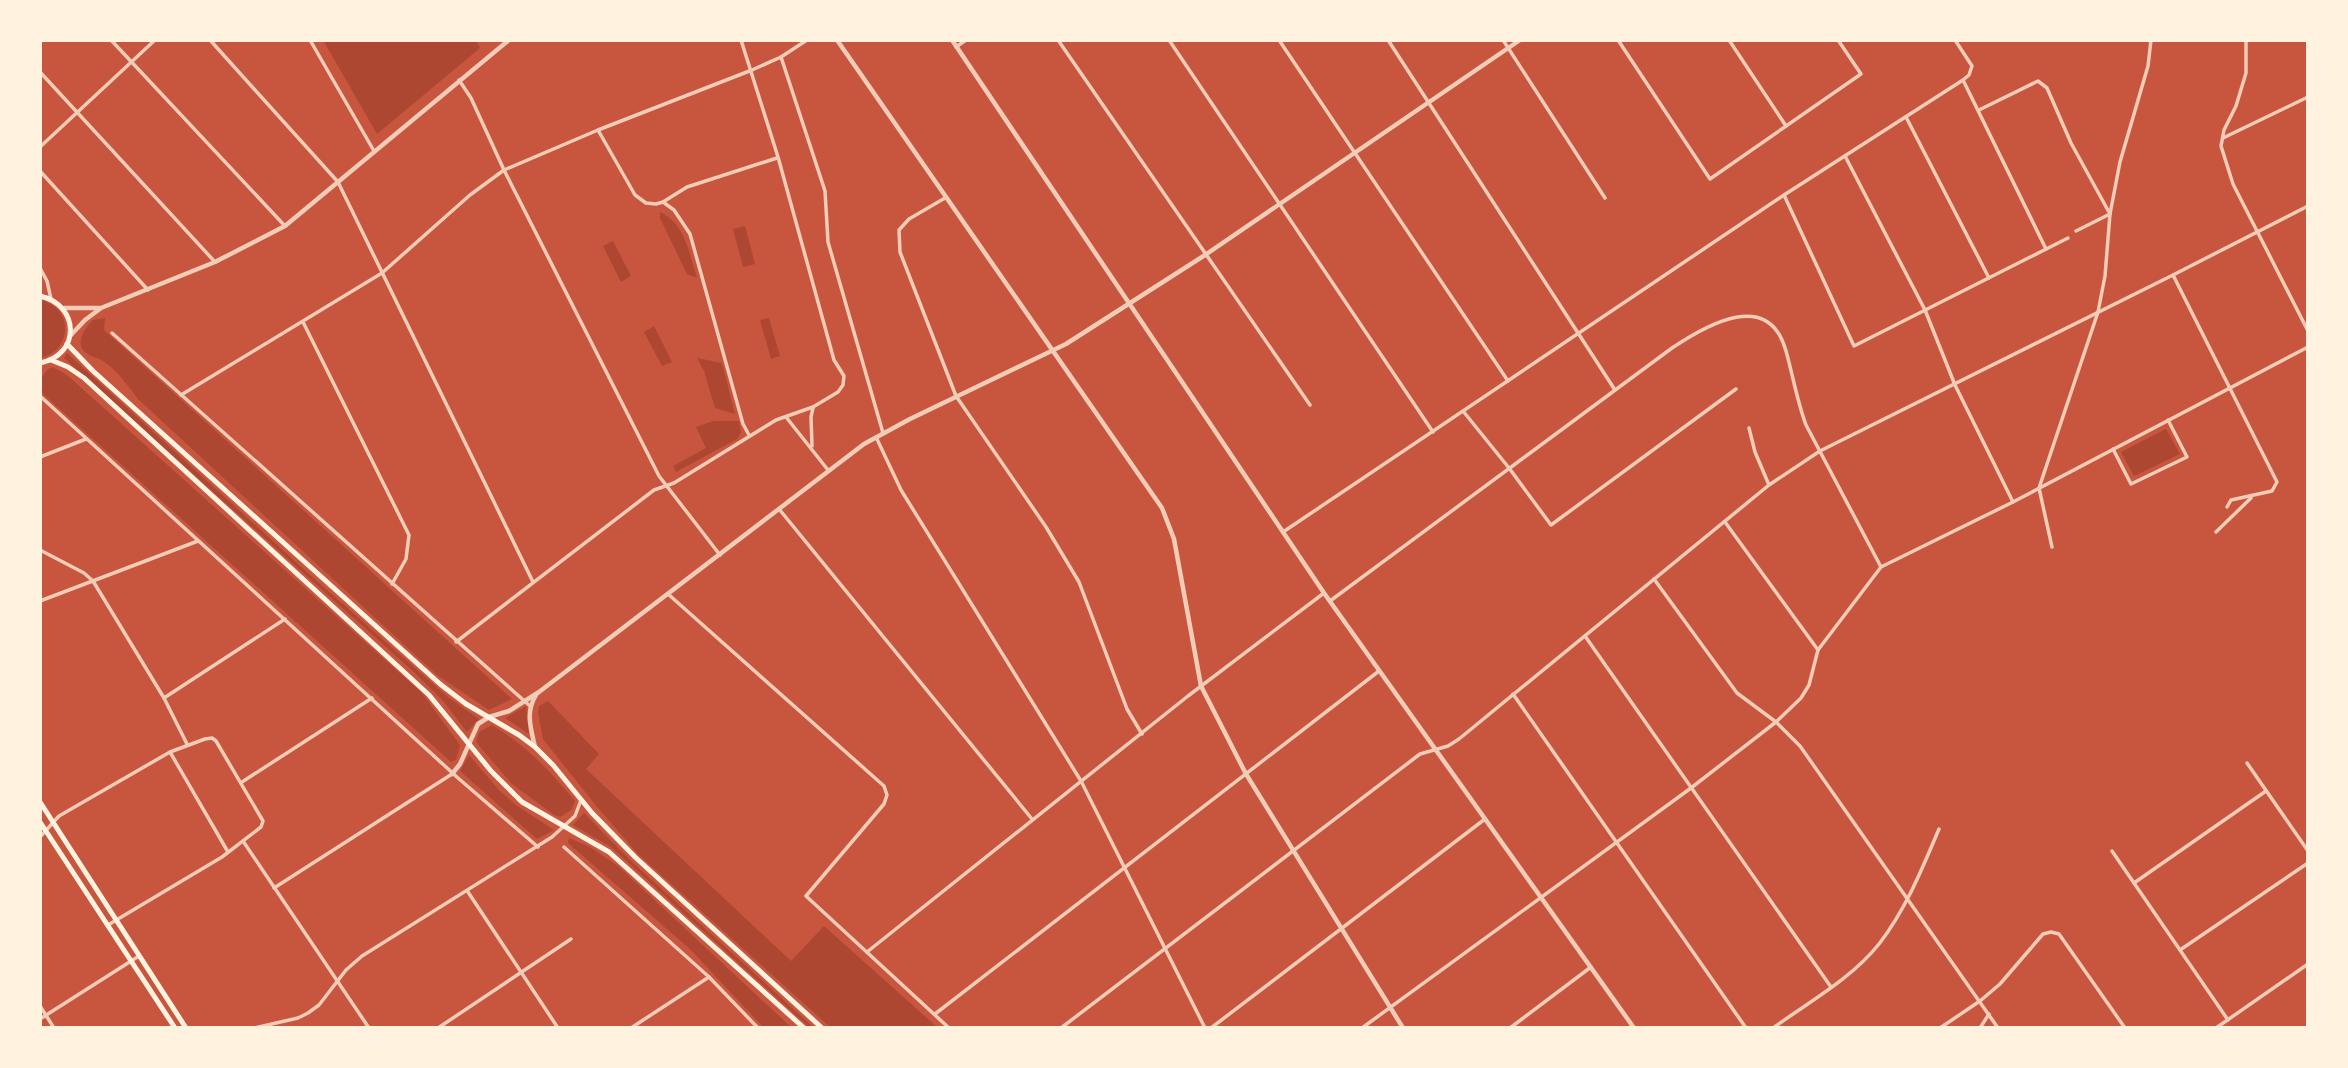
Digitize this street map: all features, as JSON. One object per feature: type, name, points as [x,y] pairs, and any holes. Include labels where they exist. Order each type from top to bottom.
[{"type":"main road","points":[[40,296],[51,299],[64,309],[70,322],[70,337],[61,353],[40,363]]},
{"type":"main road","points":[[67,344],[93,371],[440,684],[536,747],[635,857],[822,1028]]},
{"type":"main road","points":[[51,360],[84,378],[429,695],[507,789],[522,802],[609,852],[804,1028]]},
{"type":"main road","points":[[40,802],[186,1028]]},
{"type":"main road","points":[[40,822],[176,1028]]},
{"type":"street","points":[[111,40],[285,226]]},
{"type":"street","points":[[40,147],[155,40]]},
{"type":"street","points":[[210,40],[338,182],[533,582]]},
{"type":"street","points":[[310,40],[374,151]]},
{"type":"street","points":[[64,309],[101,308],[215,262],[285,226],[509,40]]},
{"type":"street","points":[[456,642],[654,490],[674,483],[776,420],[813,407],[838,392],[843,385],[844,376],[834,360],[778,158],[741,40]]},
{"type":"street","points":[[181,395],[382,273],[470,195],[504,170],[752,70],[781,57],[807,40]]},
{"type":"street","points":[[836,40],[1162,509],[1174,538],[1201,686],[1246,774],[1403,1028]]},
{"type":"street","points":[[952,40],[1324,593],[1634,1028]]},
{"type":"street","points":[[956,47],[966,40]]},
{"type":"street","points":[[1058,40],[1310,405]]},
{"type":"street","points":[[1169,40],[1433,432]]},
{"type":"street","points":[[1279,40],[1508,382]]},
{"type":"street","points":[[1388,40],[1615,390]]},
{"type":"street","points":[[1503,40],[1605,198]]},
{"type":"street","points":[[274,888],[452,774],[475,728],[489,717],[509,711],[539,691],[828,470],[876,437],[1052,350],[1130,305],[1520,40]]},
{"type":"street","points":[[1618,40],[1710,179],[1861,74],[1838,40]]},
{"type":"street","points":[[1729,40],[1786,126]]},
{"type":"street","points":[[1283,532],[1784,195],[1963,80],[1972,70],[1972,66],[1955,40]]},
{"type":"street","points":[[2052,547],[2039,488],[2098,312],[2105,276],[2110,214],[2127,131],[2151,55],[2151,40]]},
{"type":"street","points":[[2246,40],[2246,73],[2221,146],[2233,184],[2308,331]]},
{"type":"street","points":[[781,57],[825,191],[828,242],[883,433]]},
{"type":"street","points":[[40,72],[215,262]]},
{"type":"street","points":[[459,80],[471,98],[504,170],[638,438],[665,486],[720,555]]},
{"type":"street","points":[[1963,80],[2046,249]]},
{"type":"street","points":[[1979,110],[2038,81],[2047,88],[2071,143],[2110,214]]},
{"type":"street","points":[[2223,138],[2308,97]]},
{"type":"street","points":[[1906,117],[1989,278]]},
{"type":"street","points":[[598,130],[635,195],[646,203],[663,202],[687,187],[778,158]]},
{"type":"street","points":[[1845,156],[1925,310],[1955,385],[2013,502]]},
{"type":"street","points":[[40,171],[148,290]]},
{"type":"street","points":[[1784,195],[1854,346],[2068,238]]},
{"type":"street","points":[[945,198],[909,219],[899,230],[900,252],[956,396],[1046,527],[1079,582],[1127,709],[1142,734]]},
{"type":"street","points":[[663,202],[674,211],[690,234],[749,435]]},
{"type":"street","points":[[1061,1028],[1420,754],[1448,746],[1459,739],[1769,485],[1820,451],[2308,206]]},
{"type":"street","points":[[2076,231],[2110,214]]},
{"type":"street","points":[[40,268],[47,281],[51,299]]},
{"type":"street","points":[[2173,275],[2277,482],[2272,491],[2231,500],[2227,507]]},
{"type":"street","points":[[70,337],[85,320],[101,308]]},
{"type":"street","points":[[1330,601],[1694,333],[1721,321],[1753,315],[1772,325],[1786,349],[1799,406],[1881,567]]},
{"type":"street","points":[[303,322],[410,535],[406,559],[391,584]]},
{"type":"street","points":[[112,333],[530,706]]},
{"type":"street","points":[[1362,1028],[1691,788],[1776,722],[1801,698],[1809,685],[1818,650],[1881,567],[2013,502],[2308,347]]},
{"type":"street","points":[[1463,411],[1551,525],[1736,389]]},
{"type":"street","points":[[40,396],[452,774],[538,847]]},
{"type":"street","points":[[813,407],[810,426],[813,448]]},
{"type":"street","points":[[786,417],[828,470]]},
{"type":"street","points":[[2113,449],[2131,484],[2187,457],[2168,420]]},
{"type":"street","points":[[1749,428],[1755,452],[1769,485]]},
{"type":"street","points":[[876,437],[901,490],[1081,781],[1205,1028]]},
{"type":"street","points":[[40,457],[86,439]]},
{"type":"street","points":[[2216,532],[2252,496]]},
{"type":"street","points":[[779,509],[1033,819]]},
{"type":"street","points":[[1725,522],[1818,650]]},
{"type":"street","points":[[40,601],[198,541]]},
{"type":"street","points":[[40,550],[84,573],[93,581],[164,698],[187,744]]},
{"type":"street","points":[[1654,579],[1737,693],[1776,722],[1801,746],[1998,1028]]},
{"type":"street","points":[[867,952],[1201,686],[1324,593]]},
{"type":"street","points":[[668,594],[884,786],[887,795],[884,804],[806,895],[949,1028]]},
{"type":"street","points":[[164,698],[285,620]]},
{"type":"street","points":[[1585,636],[1831,987]]},
{"type":"street","points":[[935,1014],[1380,671]]},
{"type":"street","points":[[536,747],[531,728],[530,706],[539,691]]},
{"type":"street","points":[[1513,694],[1746,1028]]},
{"type":"street","points":[[242,782],[372,698]]},
{"type":"street","points":[[40,837],[59,816],[170,752],[205,738],[216,741],[263,821],[261,827],[228,852],[108,925]]},
{"type":"street","points":[[170,752],[228,852]]},
{"type":"street","points":[[2247,763],[2308,851]]},
{"type":"street","points":[[2134,883],[2266,792]]},
{"type":"street","points":[[254,1028],[298,1018],[320,1005],[346,970],[362,956],[538,847],[565,826],[579,810],[581,800]]},
{"type":"street","points":[[1211,1028],[1485,819]]},
{"type":"street","points":[[1773,1028],[1844,978],[1878,944],[1908,901],[1939,829]]},
{"type":"street","points":[[243,841],[369,1028]]},
{"type":"street","points":[[564,848],[709,977],[758,1028]]},
{"type":"street","points":[[2112,851],[2228,1020]]},
{"type":"street","points":[[2180,950],[2308,863]]},
{"type":"street","points":[[468,892],[558,1028]]},
{"type":"street","points":[[1940,1028],[2000,984],[2040,937],[2051,932],[2059,934],[2125,1028]]},
{"type":"street","points":[[438,1028],[570,939]]},
{"type":"street","points":[[40,1019],[139,955]]},
{"type":"street","points":[[2216,1028],[2308,964]]},
{"type":"street","points":[[1510,1028],[1591,967]]},
{"type":"street","points":[[631,1028],[709,977]]},
{"type":"street","points":[[40,1006],[54,1028]]},
{"type":"street","points":[[1980,1028],[1989,1014]]},
{"type":"shaded area","points":[[323,40],[476,40],[480,48],[377,134]]},
{"type":"shaded area","points":[[660,212],[681,231],[697,278],[687,274],[660,218]]},
{"type":"shaded area","points":[[745,226],[755,264],[743,267],[733,229]]},
{"type":"shaded area","points":[[613,241],[631,276],[621,282],[603,246]]},
{"type":"shaded area","points":[[40,300],[59,311],[65,329],[59,347],[40,358]]},
{"type":"shaded area","points":[[105,318],[104,330],[512,699],[489,710],[437,675],[138,399],[113,369],[84,351],[81,338],[84,331],[93,320]]},
{"type":"shaded area","points":[[769,318],[780,356],[771,359],[760,320]]},
{"type":"shaded area","points":[[654,326],[672,362],[662,366],[644,332]]},
{"type":"shaded area","points":[[67,353],[310,575],[448,697],[479,719],[467,732],[443,701],[416,674],[64,358]]},
{"type":"shaded area","points":[[697,358],[722,363],[735,414],[715,408],[704,371]]},
{"type":"shaded area","points":[[53,367],[67,375],[422,693],[460,745],[456,760],[451,762],[43,394],[40,379]]},
{"type":"shaded area","points":[[713,421],[739,421],[741,433],[737,439],[676,472],[673,466],[706,448],[696,427]]},
{"type":"shaded area","points":[[2166,429],[2180,454],[2134,476],[2121,452]]},
{"type":"shaded area","points":[[548,701],[599,754],[586,769],[791,961],[824,926],[938,1028],[831,1028],[638,854],[598,808],[543,739],[538,713],[539,706]]},
{"type":"shaded area","points":[[526,706],[529,734],[505,718]]},
{"type":"shaded area","points":[[492,725],[527,750],[556,779],[575,801],[571,810],[560,817],[553,814],[512,784],[476,742],[479,732]]},
{"type":"shaded area","points":[[469,755],[499,790],[516,805],[554,830],[537,839],[460,771]]},
{"type":"shaded area","points":[[584,813],[631,861],[814,1028],[810,1028],[611,847],[573,825]]},
{"type":"shaded area","points":[[569,838],[590,847],[618,866],[792,1028],[764,1028],[691,950],[568,843]]}]
